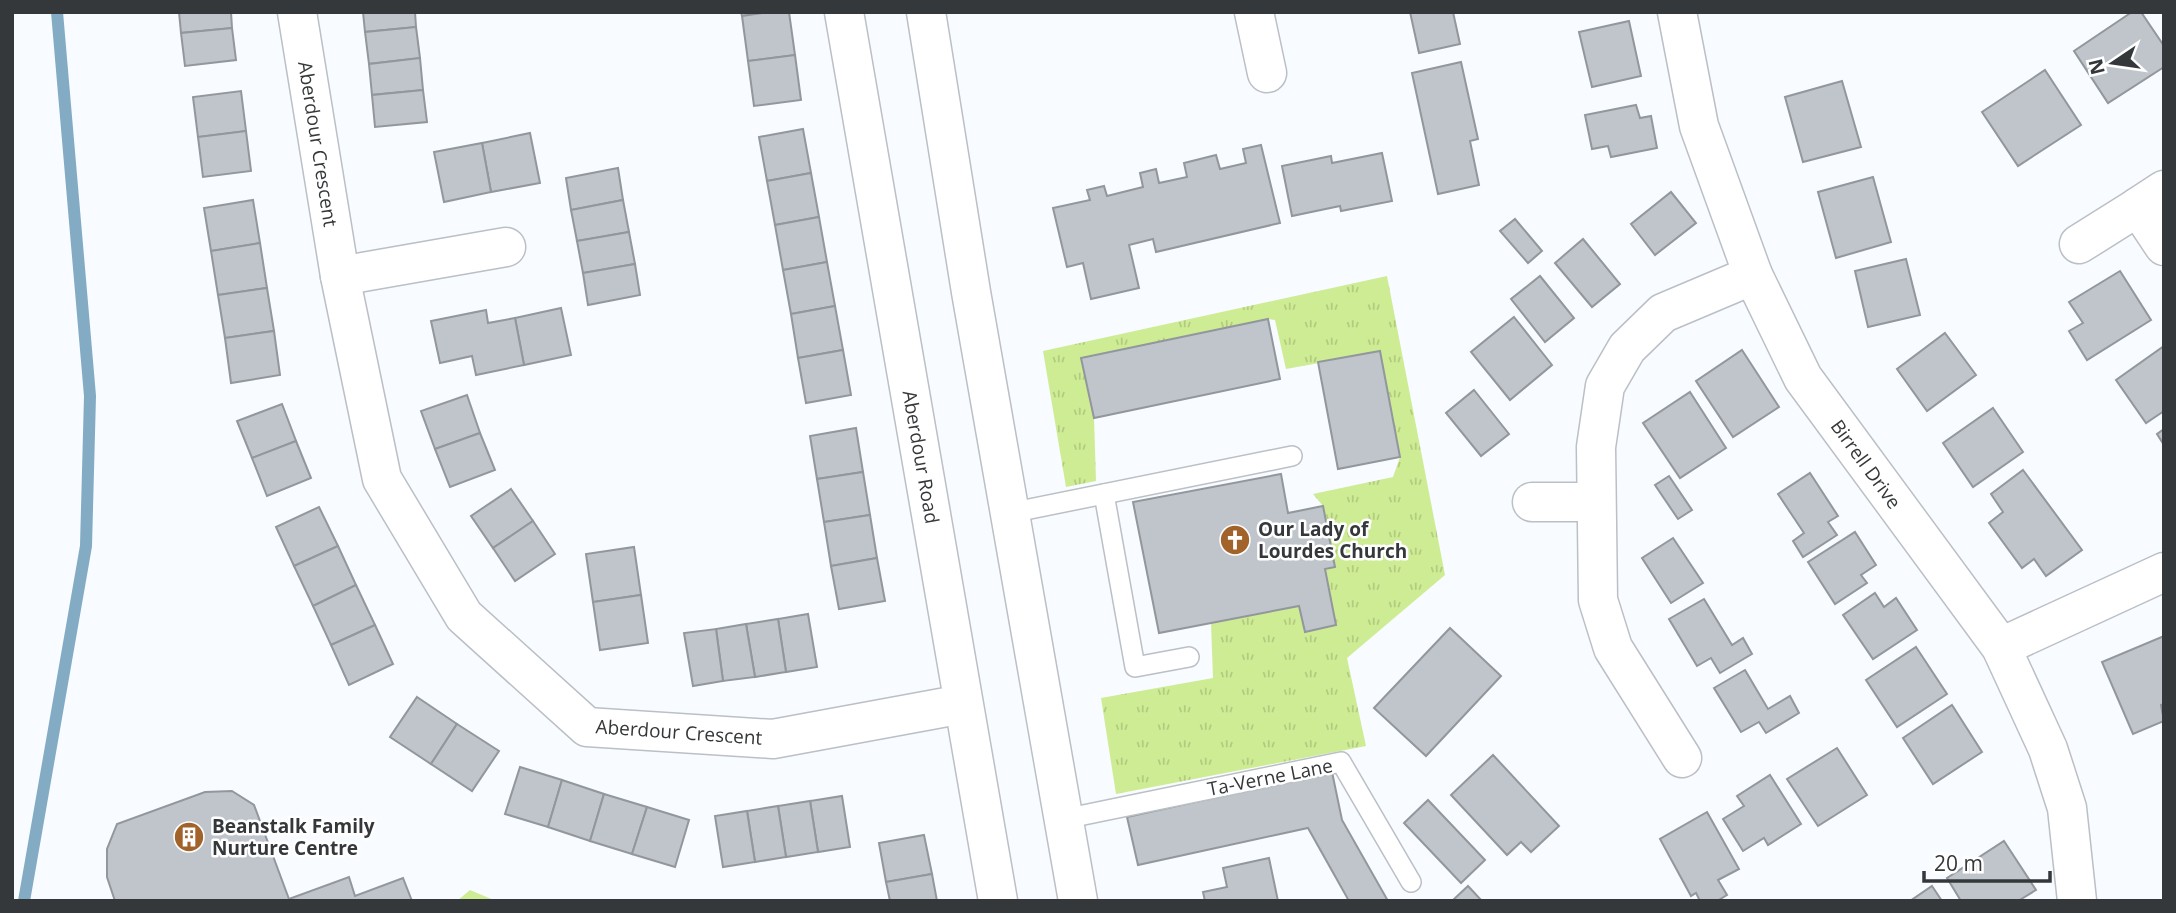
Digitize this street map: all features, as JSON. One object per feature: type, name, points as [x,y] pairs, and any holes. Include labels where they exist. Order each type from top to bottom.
[{"type":"street","name":"Aberdour Crescent","points":[[297,12],[340,276],[382,479],[464,616],[587,727],[774,738],[963,704]]},
{"type":"street","name":"Aberdour Road","points":[[844,12],[998,901]]},
{"type":"street","points":[[926,12],[1077,901]]},
{"type":"street","points":[[1254,12],[1267,73]]},
{"type":"street","name":"Birrell Drive","points":[[1677,12],[1699,126],[1753,275],[1803,378],[2001,646],[2048,749],[2067,808],[2077,901]]},
{"type":"street","points":[[2079,244],[2151,198],[2164,246]]},
{"type":"street","points":[[340,276],[506,247]]},
{"type":"street","points":[[1682,758],[1613,648],[1598,600],[1596,447],[1605,386],[1627,348],[1663,313],[1753,275]]},
{"type":"street","points":[[1532,502],[1596,502]]},
{"type":"street","points":[[2001,646],[2164,572]]},
{"type":"lane","points":[[1010,513],[1292,456]]},
{"type":"lane","points":[[1104,494],[1135,667],[1189,657]]},
{"type":"lane","name":"Ta-Verne Lane","points":[[1063,819],[1340,761],[1411,882]]},
{"type":"green space","points":[[1387,276],[1445,575],[1347,658],[1366,746],[1116,794],[1101,698],[1213,678],[1211,623],[1299,606],[1305,631],[1336,625],[1325,569],[1335,566],[1323,506],[1313,494],[1393,477],[1400,457],[1380,352],[1286,369],[1275,320],[1268,319],[1081,358],[1094,418],[1096,481],[1066,487],[1043,351]]},
{"type":"green space","points":[[470,890],[496,901],[457,901]]},
{"type":"building","points":[[179,12],[231,12],[232,28],[181,33]]},
{"type":"building","points":[[363,12],[415,12],[416,27],[365,32]]},
{"type":"building","points":[[741,12],[770,12],[742,16]]},
{"type":"building","points":[[789,12],[795,55],[748,61],[742,16]]},
{"type":"building","points":[[1410,12],[1453,12],[1460,44],[1419,53]]},
{"type":"building","points":[[2132,12],[2141,12],[2164,46],[2164,67],[2108,103],[2074,51]]},
{"type":"building","points":[[1629,21],[1641,76],[1592,87],[1579,32]]},
{"type":"building","points":[[416,27],[420,58],[369,64],[365,32]]},
{"type":"building","points":[[232,28],[236,60],[185,66],[181,33]]},
{"type":"building","points":[[795,55],[801,100],[754,106],[748,61]]},
{"type":"building","points":[[420,58],[423,90],[372,95],[369,64]]},
{"type":"building","points":[[1461,62],[1478,139],[1470,141],[1479,185],[1438,194],[1412,73]]},
{"type":"building","points":[[2045,70],[2081,125],[2018,166],[1982,112]]},
{"type":"building","points":[[1842,81],[1861,147],[1803,162],[1785,97]]},
{"type":"building","points":[[423,90],[427,122],[375,127],[372,95]]},
{"type":"building","points":[[241,91],[246,131],[198,137],[193,97]]},
{"type":"building","points":[[1636,105],[1640,118],[1651,116],[1657,148],[1611,157],[1608,146],[1592,149],[1585,115]]},
{"type":"building","points":[[803,129],[811,173],[767,181],[759,137]]},
{"type":"building","points":[[246,131],[251,171],[203,177],[198,137]]},
{"type":"building","points":[[530,133],[540,183],[491,192],[482,143]]},
{"type":"building","points":[[482,143],[491,192],[444,202],[434,152]]},
{"type":"building","points":[[1261,145],[1280,223],[1156,252],[1153,239],[1129,245],[1139,288],[1091,299],[1083,263],[1067,267],[1053,208],[1090,200],[1087,190],[1104,186],[1107,196],[1143,187],[1140,173],[1156,169],[1159,183],[1187,177],[1184,163],[1216,155],[1220,169],[1246,163],[1243,149]]},
{"type":"building","points":[[1382,153],[1392,201],[1341,211],[1340,206],[1292,216],[1282,166],[1331,156],[1332,163]]},
{"type":"building","points":[[618,168],[623,200],[571,210],[566,178]]},
{"type":"building","points":[[811,173],[819,217],[775,225],[767,181]]},
{"type":"building","points":[[1873,177],[1891,242],[1836,258],[1818,192]]},
{"type":"building","points":[[1671,192],[1696,223],[1655,255],[1631,224]]},
{"type":"building","points":[[253,200],[260,243],[211,251],[204,208]]},
{"type":"building","points":[[623,200],[629,232],[577,241],[571,210]]},
{"type":"building","points":[[819,217],[827,262],[783,270],[775,225]]},
{"type":"building","points":[[1515,219],[1542,251],[1528,263],[1500,231]]},
{"type":"building","points":[[629,232],[635,264],[583,273],[577,241]]},
{"type":"building","points":[[1583,239],[1620,284],[1592,307],[1555,263]]},
{"type":"building","points":[[260,243],[267,288],[218,295],[211,251]]},
{"type":"building","points":[[1906,259],[1920,315],[1868,327],[1855,271]]},
{"type":"building","points":[[827,262],[835,306],[791,314],[783,270]]},
{"type":"building","points":[[635,264],[640,295],[588,305],[583,273]]},
{"type":"building","points":[[2120,271],[2151,320],[2087,360],[2069,331],[2083,323],[2069,302]]},
{"type":"building","points":[[1540,276],[1574,318],[1545,342],[1511,299]]},
{"type":"building","points":[[267,288],[274,331],[225,338],[218,295]]},
{"type":"building","points":[[835,306],[843,350],[798,358],[791,314]]},
{"type":"building","points":[[561,308],[571,355],[524,365],[515,318]]},
{"type":"building","points":[[486,310],[488,323],[515,318],[524,365],[476,375],[472,356],[440,363],[431,321]]},
{"type":"building","points":[[1514,317],[1552,365],[1510,400],[1471,352]]},
{"type":"building","points":[[1268,319],[1280,379],[1094,418],[1081,358]]},
{"type":"building","points":[[274,331],[280,375],[231,383],[225,338]]},
{"type":"building","points":[[1945,333],[1976,375],[1927,411],[1897,369]]},
{"type":"building","points":[[2164,346],[2164,411],[2146,423],[2116,380]]},
{"type":"building","points":[[843,350],[851,395],[806,403],[798,358]]},
{"type":"building","points":[[1742,350],[1779,407],[1733,437],[1696,381]]},
{"type":"building","points":[[1380,351],[1400,457],[1338,469],[1318,362]]},
{"type":"building","points":[[1474,390],[1509,434],[1481,456],[1446,413]]},
{"type":"building","points":[[1690,392],[1726,448],[1680,478],[1643,423]]},
{"type":"building","points":[[467,395],[480,433],[435,449],[421,411]]},
{"type":"building","points":[[282,404],[296,441],[252,458],[237,421]]},
{"type":"building","points":[[1993,408],[2023,452],[1973,487],[1943,443]]},
{"type":"building","points":[[856,428],[863,472],[817,479],[810,436]]},
{"type":"building","points":[[2164,429],[2164,445],[2157,434]]},
{"type":"building","points":[[480,433],[495,470],[450,487],[435,449]]},
{"type":"building","points":[[296,441],[311,478],[267,496],[252,458]]},
{"type":"building","points":[[2023,470],[2082,550],[2046,576],[2034,559],[2022,568],[1989,523],[2003,512],[1991,494]]},
{"type":"building","points":[[863,472],[870,515],[824,522],[817,479]]},
{"type":"building","points":[[1810,473],[1838,516],[1828,522],[1837,535],[1803,557],[1793,541],[1804,533],[1778,494]]},
{"type":"building","name":"Our Lady of Lourdes Church","points":[[1281,474],[1288,513],[1323,506],[1335,567],[1325,569],[1336,625],[1305,632],[1299,606],[1159,633],[1133,502]]},
{"type":"building","points":[[1669,476],[1692,510],[1678,519],[1655,485]]},
{"type":"building","points":[[511,489],[533,521],[493,548],[471,516]]},
{"type":"building","points":[[319,507],[338,546],[294,566],[276,527]]},
{"type":"building","points":[[870,515],[877,558],[831,566],[824,522]]},
{"type":"building","points":[[533,521],[555,554],[515,581],[493,548]]},
{"type":"building","points":[[1855,532],[1876,565],[1861,575],[1867,583],[1835,604],[1808,562]]},
{"type":"building","points":[[1673,538],[1703,583],[1671,603],[1642,558]]},
{"type":"building","points":[[338,546],[356,585],[313,606],[294,566]]},
{"type":"building","points":[[634,547],[641,595],[593,602],[586,554]]},
{"type":"building","points":[[877,558],[885,601],[839,609],[831,566]]},
{"type":"building","points":[[356,585],[375,625],[331,645],[313,606]]},
{"type":"building","points":[[1875,593],[1884,607],[1896,598],[1917,630],[1873,659],[1843,615]]},
{"type":"building","points":[[641,595],[648,643],[600,650],[593,602]]},
{"type":"building","points":[[1704,599],[1732,645],[1743,638],[1752,654],[1720,673],[1711,658],[1697,666],[1669,619]]},
{"type":"building","points":[[808,614],[817,667],[786,672],[778,619]]},
{"type":"building","points":[[778,619],[786,672],[755,677],[746,624]]},
{"type":"building","points":[[746,624],[755,677],[723,681],[716,629]]},
{"type":"building","points":[[375,625],[393,664],[349,685],[331,645]]},
{"type":"building","points":[[1450,628],[1501,676],[1426,756],[1374,708]]},
{"type":"building","points":[[716,629],[723,681],[693,686],[684,633]]},
{"type":"building","points":[[2164,636],[2164,704],[2161,705],[2164,721],[2133,734],[2102,662]]},
{"type":"building","points":[[1916,647],[1947,694],[1897,727],[1866,680]]},
{"type":"building","points":[[1745,670],[1768,709],[1790,696],[1799,713],[1766,733],[1759,722],[1741,732],[1714,688]]},
{"type":"building","points":[[417,697],[457,724],[431,764],[390,737]]},
{"type":"building","points":[[1952,705],[1982,752],[1933,784],[1903,738]]},
{"type":"building","points":[[457,724],[499,751],[472,791],[431,764]]},
{"type":"building","points":[[1837,748],[1867,795],[1818,826],[1787,779]]},
{"type":"building","points":[[1493,755],[1559,826],[1531,852],[1521,842],[1507,855],[1451,795]]},
{"type":"building","points":[[520,767],[562,780],[548,827],[505,814]]},
{"type":"building","points":[[1332,772],[1342,820],[1388,901],[1349,901],[1308,828],[1138,865],[1127,817]]},
{"type":"building","points":[[1770,775],[1801,824],[1768,845],[1764,838],[1743,851],[1723,819],[1744,806],[1737,796]]},
{"type":"building","points":[[562,780],[604,794],[590,841],[548,827]]},
{"type":"building","name":"Beanstalk Family Nurture Centre","points":[[232,791],[254,805],[289,899],[349,877],[355,896],[403,878],[412,901],[115,901],[107,877],[107,849],[117,824],[205,792]]},
{"type":"building","points":[[604,794],[647,807],[632,854],[590,841]]},
{"type":"building","points":[[842,796],[850,847],[818,852],[810,801]]},
{"type":"building","points":[[1428,800],[1485,860],[1461,883],[1404,823]]},
{"type":"building","points":[[810,801],[818,852],[786,857],[778,806]]},
{"type":"building","points":[[778,806],[786,857],[755,862],[747,811]]},
{"type":"building","points":[[647,807],[689,820],[675,867],[632,854]]},
{"type":"building","points":[[747,811],[755,862],[723,867],[715,816]]},
{"type":"building","points":[[1707,812],[1739,869],[1718,880],[1727,895],[1717,901],[1700,901],[1696,893],[1691,896],[1660,839]]},
{"type":"building","points":[[924,835],[932,874],[886,882],[879,843]]},
{"type":"building","points":[[2004,841],[2036,890],[2018,901],[1961,901],[1947,878]]},
{"type":"building","points":[[1269,858],[1278,901],[1205,901],[1203,892],[1227,887],[1223,868]]},
{"type":"building","points":[[932,874],[937,901],[890,901],[886,882]]},
{"type":"building","points":[[1468,886],[1482,901],[1452,901]]},
{"type":"building","points":[[1932,886],[1942,901],[1910,901]]},
{"type":"waterway","points":[[24,901],[86,546],[90,396],[57,12]]},
{"type":"place","name":"Our Lady of Lourdes Church","points":[[1235,540]]},
{"type":"place","name":"Beanstalk Family Nurture Centre","points":[[189,837]]}]
